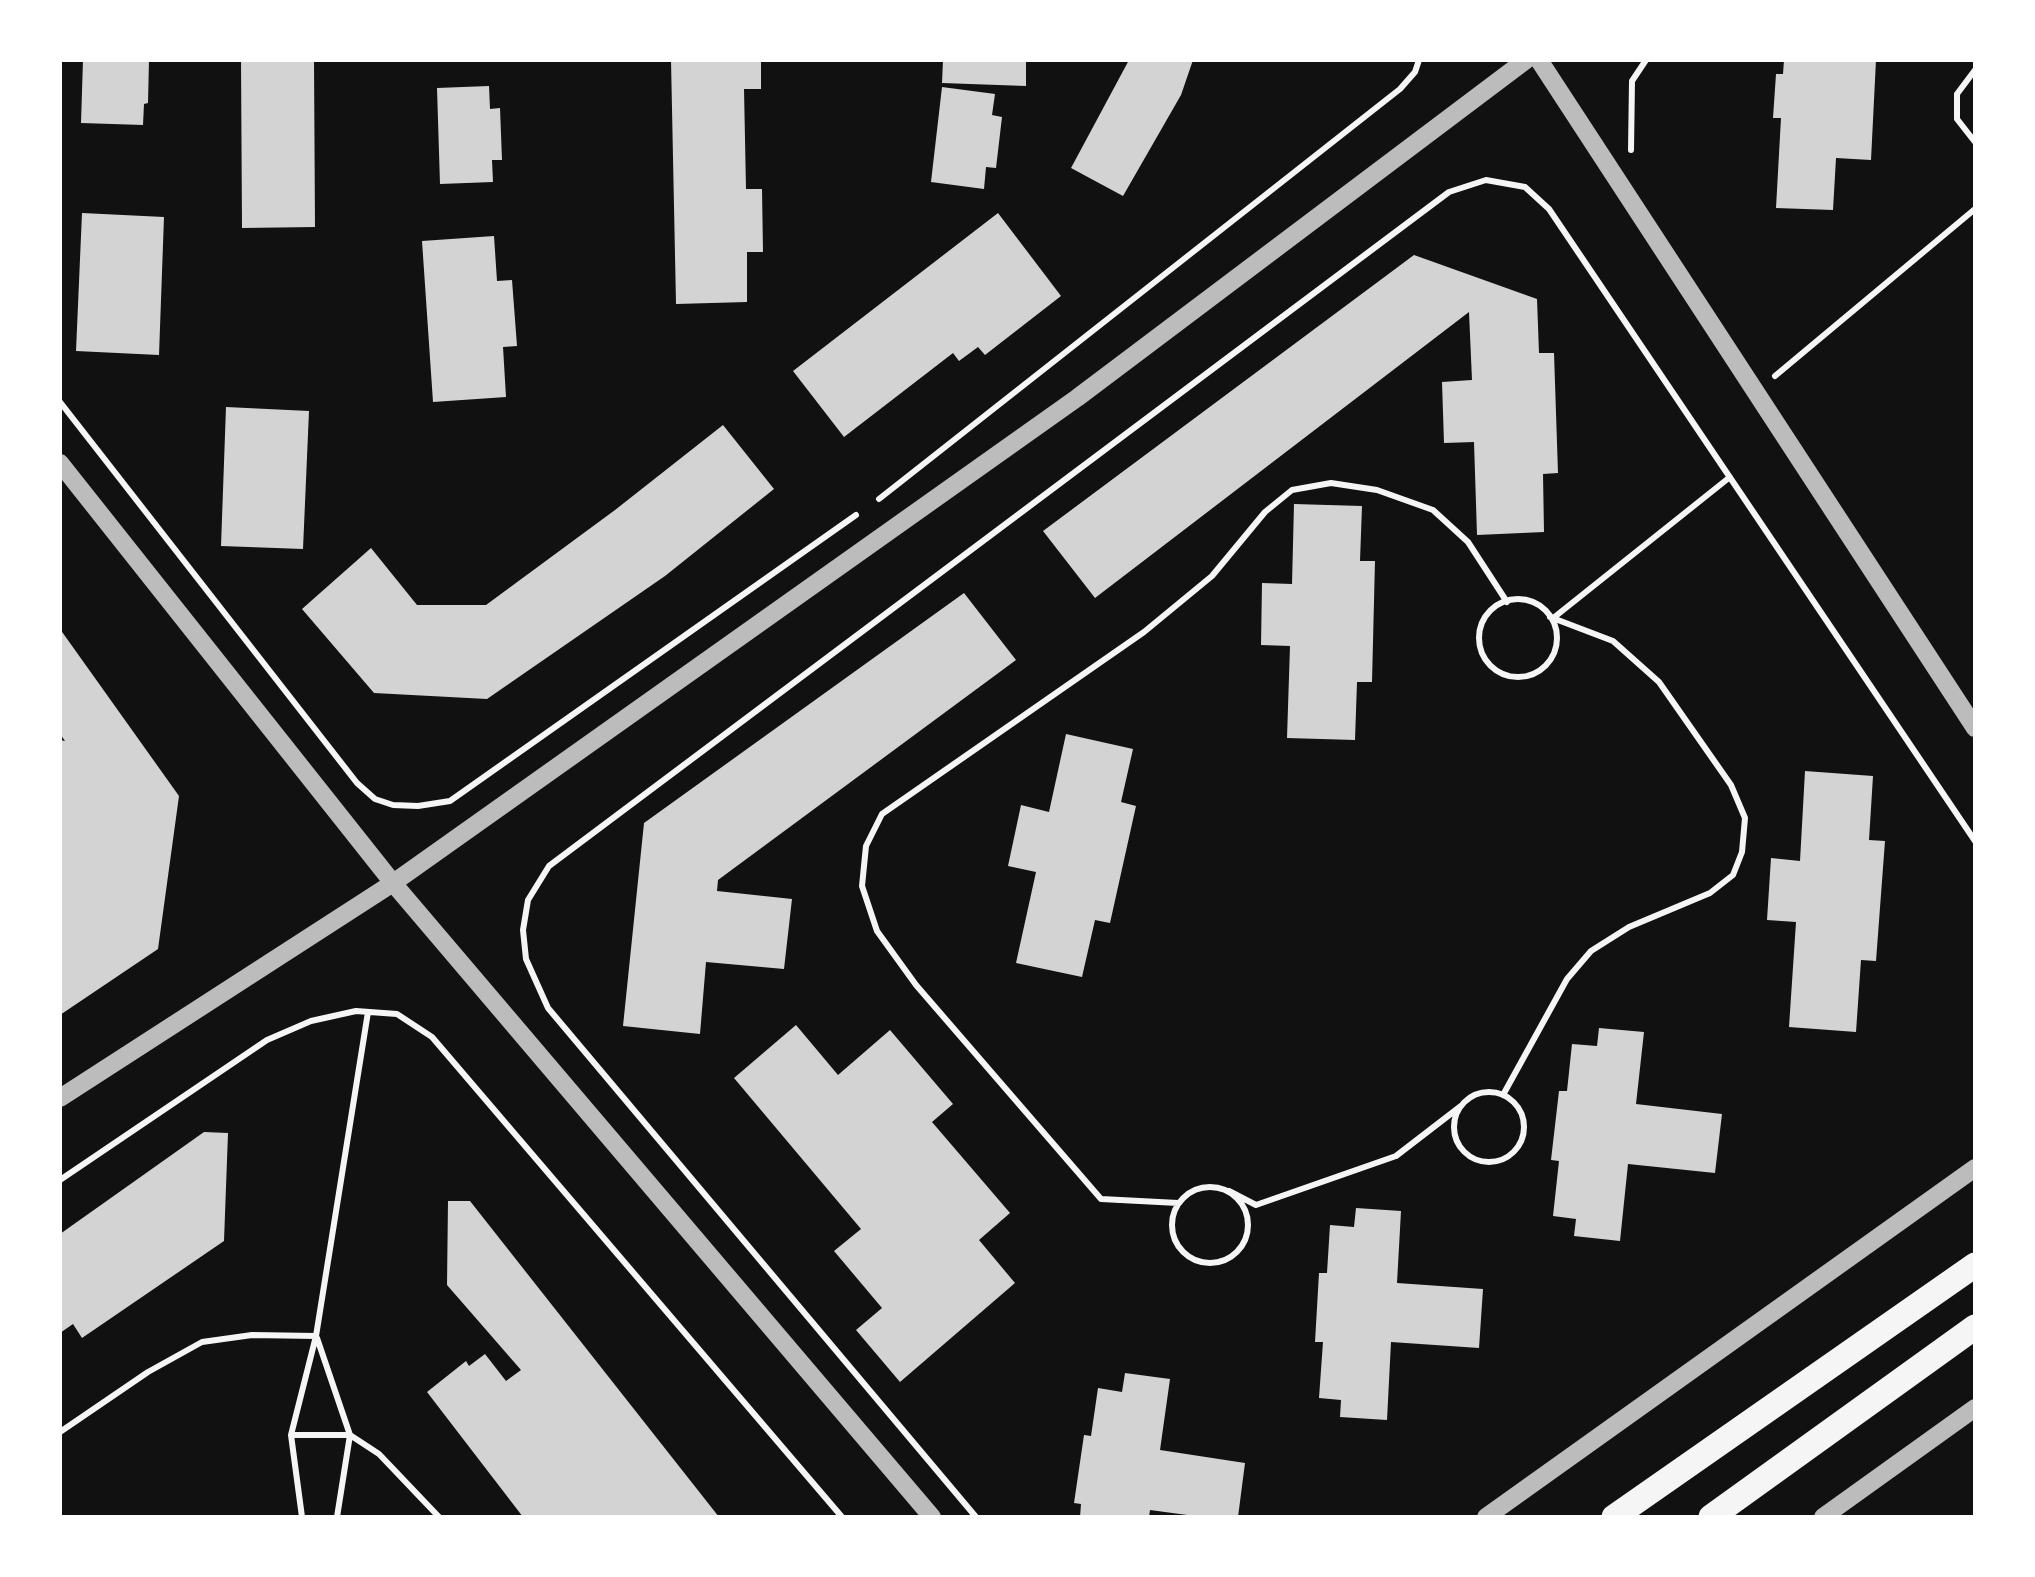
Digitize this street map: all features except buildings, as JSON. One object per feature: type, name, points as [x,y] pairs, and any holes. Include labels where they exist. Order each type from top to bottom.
[{"type":"main road","points":[[1614,1517],[1975,1265]]},
{"type":"main road","points":[[1711,1517],[1975,1327]]},
{"type":"street","points":[[60,1098],[392,883],[1077,398],[1526,60]]},
{"type":"street","points":[[1539,60],[1975,728]]},
{"type":"street","points":[[60,463],[392,883],[932,1517]]},
{"type":"street","points":[[1486,1517],[1975,1168]]},
{"type":"street","points":[[1823,1517],[1975,1408]]},
{"type":"path","points":[[60,402],[356,783],[375,800],[393,805],[450,801],[881,498],[1400,89],[1416,72],[1419,60]]},
{"type":"path","points":[[1975,70],[1957,94],[1956,119],[1975,142]]},
{"type":"path","points":[[976,1517],[548,1008],[526,959],[523,930],[528,900],[549,866],[1449,192],[1486,180],[1524,186],[1549,209],[1975,841]]},
{"type":"path","points":[[1770,380],[1975,209]]},
{"type":"path","points":[[1551,618],[1730,478]]},
{"type":"path","points":[[1461,1106],[1454,1122],[1454,1136],[1468,1156],[1494,1162],[1516,1150],[1524,1126],[1514,1102],[1503,1095],[1478,1094],[1461,1106],[1396,1156],[1256,1205],[1214,1186],[1201,1187],[1178,1203],[1101,1199],[916,985],[877,930],[862,886],[866,846],[882,814],[1144,632],[1212,576],[1265,512],[1292,490],[1330,483],[1377,490],[1433,510],[1468,542],[1507,602]]},
{"type":"path","points":[[1526,600],[1541,606],[1551,618],[1557,634],[1556,648],[1550,662],[1538,672],[1510,676],[1486,660],[1480,646],[1480,631],[1496,606],[1526,600]]},
{"type":"path","points":[[1503,1095],[1567,978],[1590,951],[1629,927],[1710,893],[1732,875],[1742,852],[1745,818],[1731,785],[1659,682],[1613,641],[1551,618]]},
{"type":"path","points":[[60,1180],[267,1040],[312,1020],[356,1011],[398,1014],[432,1037],[842,1517]]},
{"type":"path","points":[[302,1517],[291,1435],[316,1336],[368,1012]]},
{"type":"path","points":[[1178,1203],[1172,1231],[1177,1245],[1186,1256],[1214,1264],[1230,1258],[1242,1247],[1248,1231],[1247,1214],[1229,1191]]},
{"type":"path","points":[[60,1432],[148,1372],[202,1342],[252,1335],[316,1336]]},
{"type":"path","points":[[316,1336],[350,1435],[337,1517]]},
{"type":"path","points":[[291,1435],[350,1435],[379,1454],[439,1517]]}]
